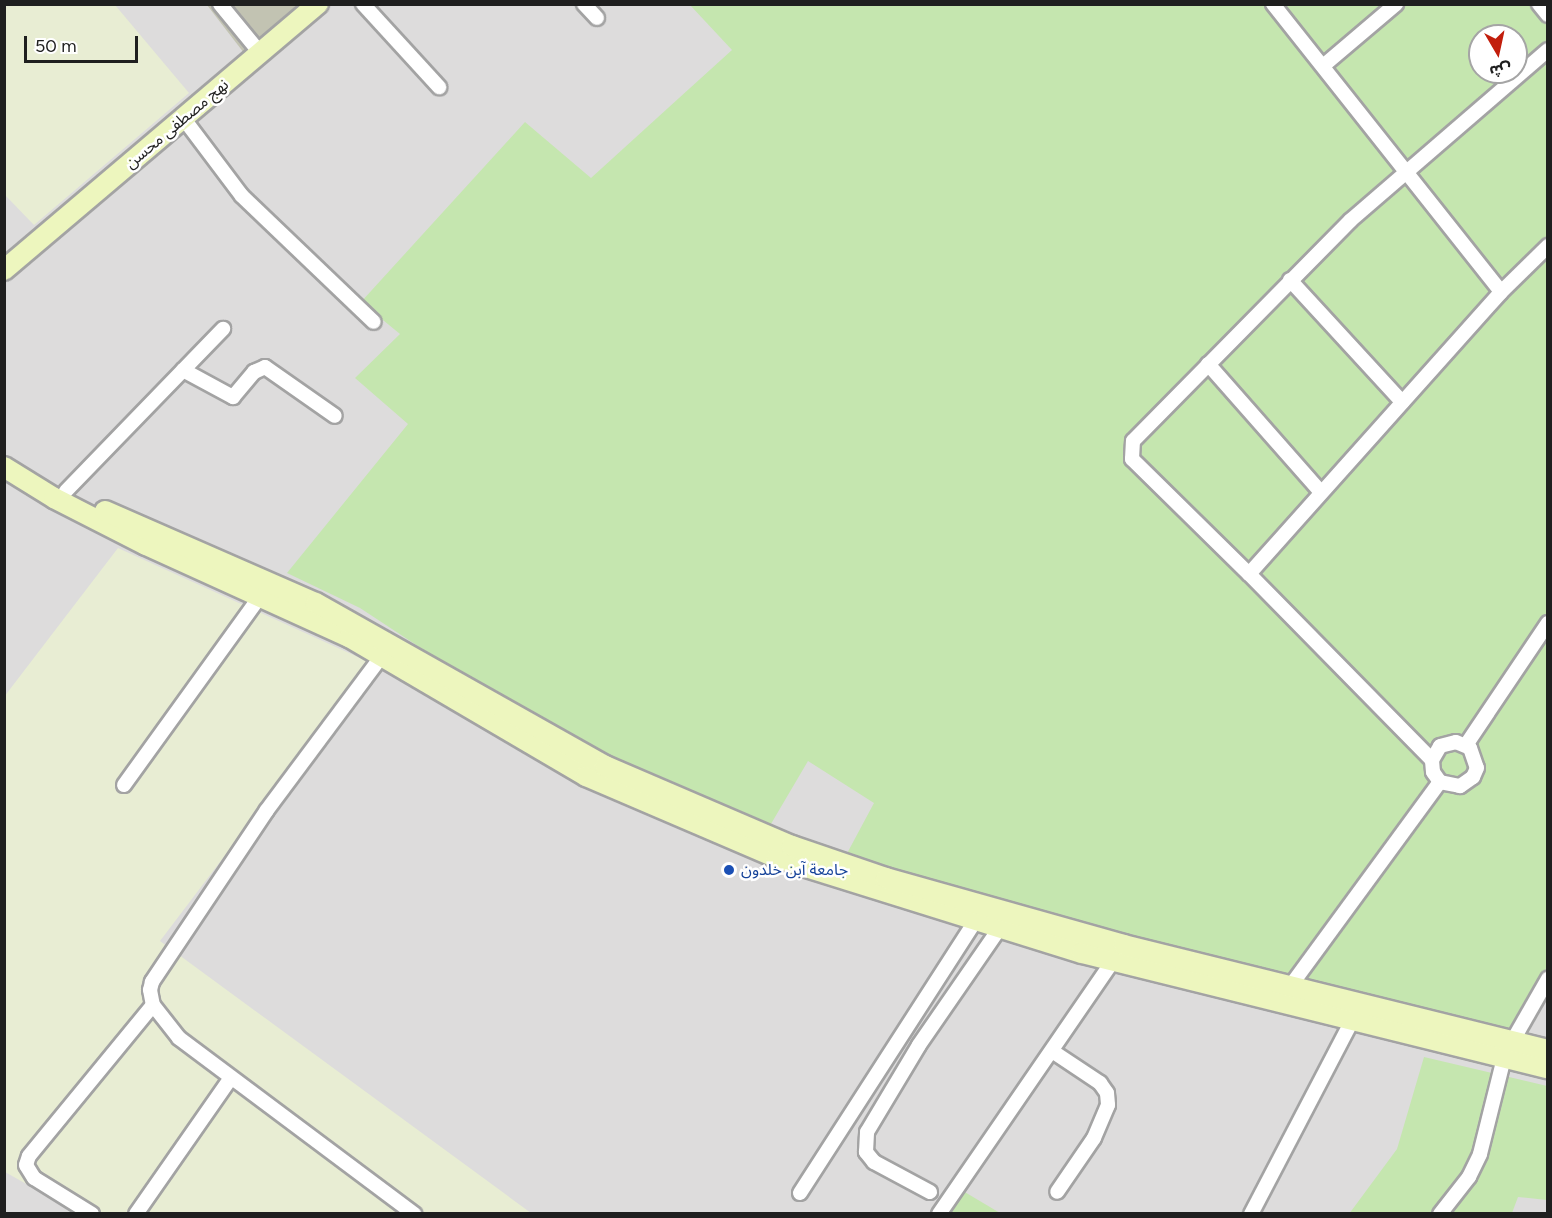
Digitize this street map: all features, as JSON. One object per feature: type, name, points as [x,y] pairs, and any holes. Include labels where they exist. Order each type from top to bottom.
[{"type":"main road","name":"نهج مصطفى محسن","points":[[4,270],[318,4]]},
{"type":"main road","name":"نهج مصطفى محسن","points":[[4,262],[35,242]]},
{"type":"main road","points":[[4,453],[66,491],[289,590],[618,792],[777,858],[999,929],[1113,961],[1352,1021],[1508,1050],[1548,1050]]},
{"type":"main road","points":[[4,467],[146,545],[387,649],[605,766],[697,808],[838,864],[1508,1050],[1548,1068]]},
{"type":"street","points":[[220,4],[261,54]]},
{"type":"street","points":[[363,4],[439,87]]},
{"type":"street","points":[[584,4],[597,18]]},
{"type":"street","points":[[1273,4],[1501,292]]},
{"type":"street","points":[[1323,66],[1396,4]]},
{"type":"street","points":[[1539,4],[1548,15]]},
{"type":"street","points":[[1466,745],[1477,762],[1473,777],[1460,786],[1440,782],[1433,772],[1432,760],[1132,459],[1130,451],[1133,441],[1290,280],[1405,171],[1548,50]]},
{"type":"street","points":[[184,119],[242,196],[374,322]]},
{"type":"street","points":[[1249,574],[1501,292],[1548,246]]},
{"type":"street","points":[[1290,280],[1402,402]]},
{"type":"street","points":[[66,491],[224,328]]},
{"type":"street","points":[[1208,364],[1321,492]]},
{"type":"street","points":[[183,370],[233,397],[254,372],[265,367],[335,416]]},
{"type":"street","points":[[124,785],[262,594]]},
{"type":"street","points":[[1466,745],[1548,623]]},
{"type":"street","points":[[387,649],[267,810],[190,923],[152,982],[153,1005],[179,1038],[396,1209],[414,1214]]},
{"type":"street","points":[[1432,760],[1445,744],[1466,745]]},
{"type":"street","points":[[1289,988],[1440,782]]},
{"type":"street","points":[[800,1193],[975,921]]},
{"type":"street","points":[[930,1192],[874,1162],[866,1152],[867,1132],[919,1046],[999,929]]},
{"type":"street","points":[[939,1214],[1124,945]]},
{"type":"street","points":[[1440,1214],[1470,1177],[1480,1154],[1508,1050],[1548,979]]},
{"type":"street","points":[[92,1214],[34,1178],[26,1166],[29,1156],[153,1005]]},
{"type":"street","points":[[1251,1214],[1352,1021]]},
{"type":"street","points":[[1052,1051],[1100,1083],[1107,1093],[1108,1105],[1094,1138],[1057,1192]]},
{"type":"street","points":[[136,1214],[231,1078]]},
{"type":"shaded area","points":[[4,5],[115,5],[189,93],[34,225],[5,195]]},
{"type":"shaded area","points":[[5,5],[1547,5],[1547,1213],[5,1213]]},
{"type":"shaded area","points":[[207,5],[302,5],[244,53]]},
{"type":"shaded area","points":[[118,548],[371,663],[160,941],[531,1213],[78,1213],[5,1172],[4,697]]},
{"type":"green space","points":[[690,5],[1547,5],[1548,965],[1508,1033],[1264,973],[844,859],[874,803],[808,761],[768,829],[617,768],[503,702],[360,608],[287,573],[408,424],[355,378],[400,334],[361,302],[525,122],[591,178],[732,50]]},
{"type":"green space","points":[[1424,1057],[1547,1086],[1547,1200],[1518,1197],[1512,1213],[1349,1214],[1397,1149]]},
{"type":"green space","points":[[963,1191],[1000,1213],[948,1214]]},
{"type":"place","name":"جامعة آبن خلدون","points":[[729,870]]}]
